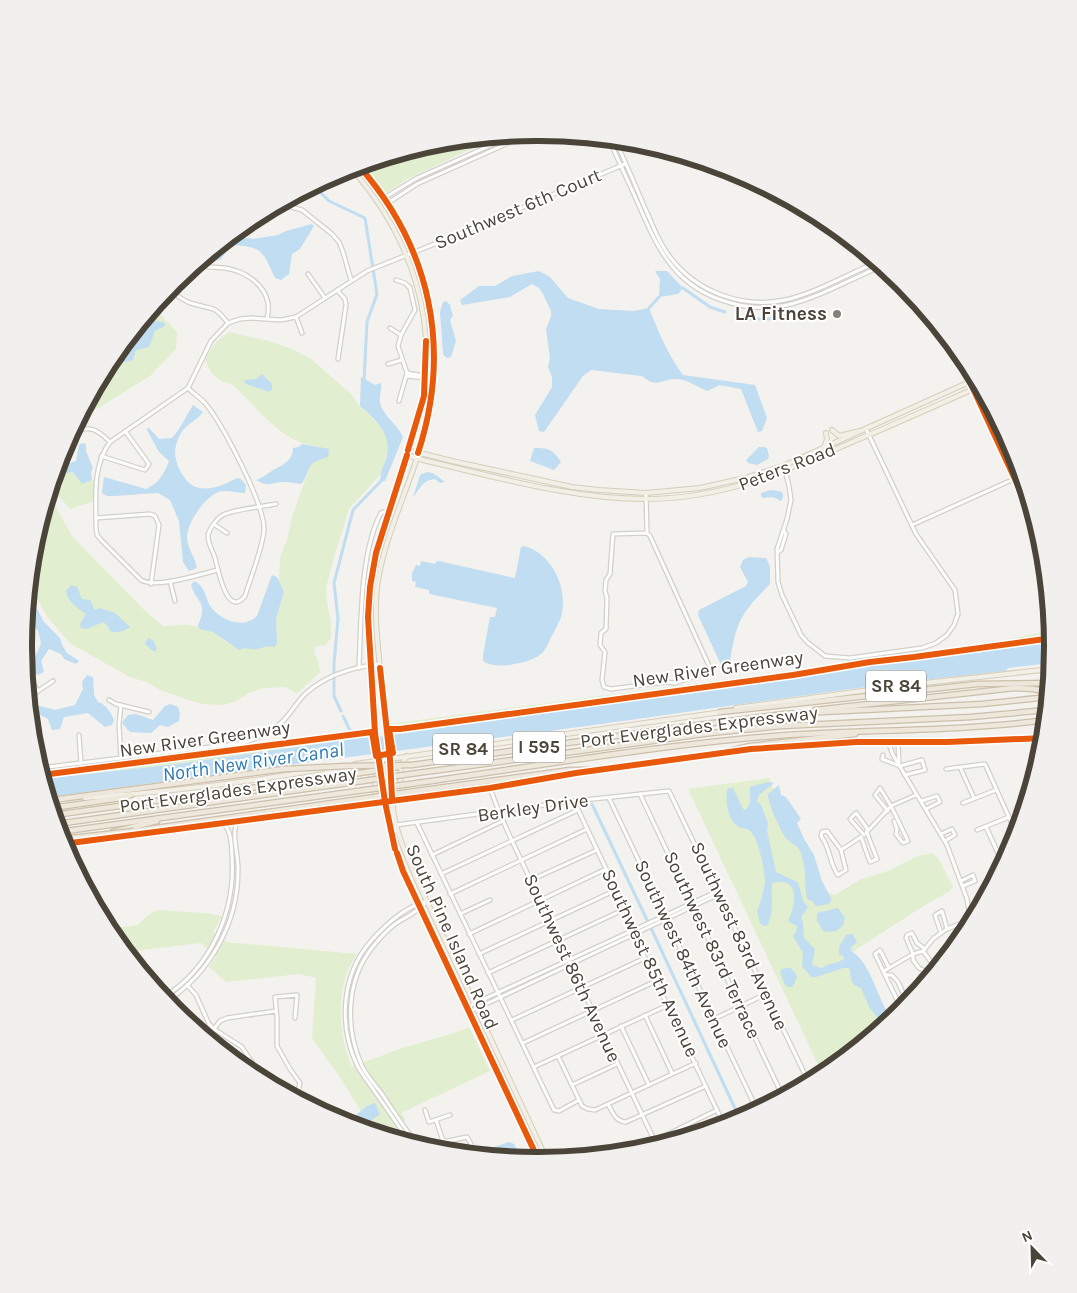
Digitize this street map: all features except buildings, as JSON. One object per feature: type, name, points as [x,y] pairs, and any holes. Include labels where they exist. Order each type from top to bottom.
[{"type":"highway","points":[[720,712],[977,684],[1003,682],[1043,683]]},
{"type":"highway","points":[[784,714],[832,707],[1022,688],[1042,691]]},
{"type":"highway","name":"Port Everglades Expressway","points":[[61,814],[784,714],[944,706],[1041,698]]},
{"type":"highway","points":[[64,823],[711,733],[781,726],[972,717],[1040,711]]},
{"type":"highway","name":"Port Everglades Expressway","points":[[67,831],[715,741],[776,736],[985,726],[1039,721]]},
{"type":"highway","points":[[729,751],[792,740],[886,731]]},
{"type":"highway","points":[[60,800],[284,769],[357,765],[412,765]]},
{"type":"highway","points":[[70,838],[134,831],[570,770],[593,770]]},
{"type":"highway","points":[[58,807],[132,795]]},
{"type":"highway","points":[[72,842],[177,815]]},
{"type":"main road","name":"South Pine Island Road","points":[[363,172],[388,203],[398,220],[429,308],[434,332],[432,397],[418,453],[388,539],[377,587],[375,616],[396,826],[427,901],[543,1152]]},
{"type":"main road","name":"South Pine Island Road","points":[[356,175],[392,222],[410,253],[423,310],[426,352],[424,396],[420,413],[381,534],[370,587],[368,617],[371,664],[378,755],[385,802],[395,849],[403,871],[535,1152]]},
{"type":"main road","points":[[426,352],[428,361],[434,368]]},
{"type":"main road","name":"Peters Road","points":[[408,450],[572,487],[646,493],[700,488],[728,483],[783,466],[969,381]]},
{"type":"main road","points":[[972,385],[1020,492]]},
{"type":"main road","name":"Peters Road","points":[[407,455],[570,493],[600,497],[646,499],[701,495],[747,484],[785,472],[973,389]]},
{"type":"main road","points":[[832,430],[839,436],[857,430],[864,430]]},
{"type":"main road","points":[[823,448],[827,439],[826,433]]},
{"type":"main road","name":"SR 84","points":[[57,800],[132,795],[282,776],[406,756],[720,712],[742,707],[906,685],[1043,670]]},
{"type":"main road","name":"SR 84","points":[[72,843],[490,788],[593,770],[729,751],[822,743],[947,742],[1036,738]]},
{"type":"main road","points":[[406,756],[400,766],[400,776],[405,792],[408,796],[415,798]]},
{"type":"main road","points":[[358,764],[371,773],[375,780],[375,796],[367,804]]},
{"type":"main road","points":[[395,849],[404,853],[408,858]]},
{"type":"street","points":[[388,203],[417,184],[511,142]]},
{"type":"street","points":[[384,198],[417,178],[496,143]]},
{"type":"street","points":[[613,146],[654,240],[667,260],[688,282],[709,295],[742,306],[761,308],[788,305],[875,269]]},
{"type":"street","points":[[618,147],[654,230],[675,264],[711,291],[741,301],[761,303],[787,299],[871,265]]},
{"type":"street","name":"Southwest 6th Court","points":[[296,317],[367,271],[625,164]]},
{"type":"street","points":[[289,206],[302,210],[339,242],[351,280]]},
{"type":"street","points":[[646,224],[654,230]]},
{"type":"street","points":[[649,229],[657,236]]},
{"type":"street","points":[[205,266],[248,275],[265,295],[269,305],[267,319]]},
{"type":"street","points":[[308,274],[325,298]]},
{"type":"street","points":[[396,280],[405,283],[410,288],[415,310],[401,335],[398,346],[407,374],[399,401]]},
{"type":"street","points":[[338,290],[345,299],[346,305],[338,359]]},
{"type":"street","points":[[176,295],[194,304],[215,309],[228,323]]},
{"type":"street","points":[[218,570],[151,584],[141,580],[97,535],[96,483],[101,456],[110,442],[188,388],[211,341],[228,323],[240,318],[281,320],[296,317],[302,333]]},
{"type":"street","points":[[390,328],[401,335]]},
{"type":"street","points":[[388,364],[402,360]]},
{"type":"street","points":[[407,374],[425,377]]},
{"type":"street","points":[[188,388],[205,403],[219,424],[246,474],[258,508],[262,521],[263,534],[245,596],[241,601],[232,601],[221,584],[209,543],[210,532],[219,518],[229,512],[258,508],[276,504]]},
{"type":"street","points":[[82,429],[88,428],[99,431],[110,442]]},
{"type":"street","points":[[783,466],[790,486],[791,500],[784,531],[786,534],[781,550],[778,552],[777,569],[782,595],[801,634],[822,654],[835,658],[850,658],[922,648],[936,643],[947,635],[954,625],[958,614],[955,590],[912,525],[864,430]]},
{"type":"street","points":[[101,456],[145,470],[149,464],[125,431]]},
{"type":"street","points":[[912,525],[1014,479]]},
{"type":"street","points":[[646,493],[648,533],[710,668],[708,672],[675,683],[666,682],[611,689],[604,687],[604,652],[600,645],[601,633],[606,629],[607,598],[605,591],[606,580],[610,574],[613,534],[648,533]]},
{"type":"street","points":[[360,668],[362,597],[366,566],[376,522],[380,513],[389,512]]},
{"type":"street","points":[[96,518],[150,514],[155,516],[159,525],[151,584]]},
{"type":"street","points":[[214,525],[227,533]]},
{"type":"street","points":[[366,566],[368,564],[381,567]]},
{"type":"street","points":[[170,581],[175,601]]},
{"type":"street","points":[[48,767],[243,743],[257,738],[270,730],[283,720],[304,695],[329,678],[371,664],[379,664]]},
{"type":"street","points":[[35,693],[53,681]]},
{"type":"street","points":[[34,685],[38,691]]},
{"type":"street","points":[[110,700],[121,705],[149,712]]},
{"type":"street","points":[[121,705],[119,724],[121,758]]},
{"type":"street","points":[[79,736],[81,763]]},
{"type":"street","points":[[888,741],[916,795],[945,841],[963,886],[969,911],[968,914]]},
{"type":"street","points":[[898,741],[900,766]]},
{"type":"street","points":[[883,755],[882,759],[900,766],[922,760],[925,770],[905,775]]},
{"type":"street","points":[[946,769],[985,764],[1012,824]]},
{"type":"street","points":[[960,767],[974,798]]},
{"type":"street","name":"Southwest 86th Avenue","points":[[490,788],[498,812],[653,1139]]},
{"type":"street","points":[[888,811],[875,795],[880,788],[908,841],[903,843],[896,834],[898,829],[894,821]]},
{"type":"street","points":[[963,803],[996,790]]},
{"type":"street","name":"Berkley Drive","points":[[396,826],[574,801],[669,791]]},
{"type":"street","name":"Southwest 83rd Avenue","points":[[669,791],[806,1076]]},
{"type":"street","name":"Southwest 83rd Terrace","points":[[640,794],[780,1091]]},
{"type":"street","points":[[841,850],[864,835],[891,806],[916,795]]},
{"type":"street","points":[[921,801],[937,796],[940,802],[926,810]]},
{"type":"street","name":"Southwest 84th Avenue","points":[[609,798],[754,1104]]},
{"type":"street","name":"Southwest 85th Avenue","points":[[574,801],[635,931],[645,958],[721,1118]]},
{"type":"street","points":[[441,874],[578,810]]},
{"type":"street","points":[[864,835],[850,819],[856,813],[867,828],[864,835],[870,862],[877,859],[864,835]]},
{"type":"street","points":[[978,830],[1009,817]]},
{"type":"street","points":[[432,854],[503,821]]},
{"type":"street","points":[[173,996],[187,985],[212,958],[227,930],[237,888],[238,856],[234,829],[238,822]]},
{"type":"street","points":[[417,823],[554,1110],[556,1112],[578,1100]]},
{"type":"street","points":[[170,993],[184,982],[207,954],[218,934],[229,901],[232,886],[230,831],[224,824]]},
{"type":"street","points":[[986,827],[998,853]]},
{"type":"street","points":[[450,894],[587,829]]},
{"type":"street","points":[[941,834],[952,829],[955,835],[945,841]]},
{"type":"street","points":[[827,831],[841,850],[846,870],[838,875],[834,870],[827,844],[821,836],[822,832],[827,831]]},
{"type":"street","points":[[531,880],[597,850]]},
{"type":"street","points":[[469,934],[606,869]]},
{"type":"street","points":[[961,881],[973,875],[975,880],[963,886]]},
{"type":"street","points":[[479,954],[616,890]]},
{"type":"street","points":[[468,1010],[718,892]]},
{"type":"street","points":[[460,914],[490,900]]},
{"type":"street","points":[[404,1134],[359,1068],[352,1053],[348,1036],[345,1004],[348,986],[356,963],[366,946],[391,920],[418,903],[427,901]]},
{"type":"street","points":[[410,1136],[363,1068],[352,1036],[350,1006],[360,966],[371,950],[394,925],[421,908],[427,901]]},
{"type":"street","points":[[488,973],[625,909]]},
{"type":"street","points":[[940,933],[935,915],[939,912],[942,911],[947,929]]},
{"type":"street","points":[[884,970],[924,950],[940,933],[962,923]]},
{"type":"street","points":[[927,970],[925,971],[920,968],[913,960],[913,954],[906,938],[907,935],[912,934],[932,965]]},
{"type":"street","points":[[889,968],[880,950],[875,954],[898,1002]]},
{"type":"street","points":[[512,1020],[645,958]]},
{"type":"street","points":[[886,975],[892,976],[898,982],[904,996]]},
{"type":"street","points":[[523,1044],[656,981]]},
{"type":"street","points":[[184,982],[196,995],[208,1024],[242,1047],[253,1064]]},
{"type":"street","points":[[714,1018],[766,994]]},
{"type":"street","points":[[295,1018],[297,995],[275,997],[277,1046],[300,1083],[296,1091]]},
{"type":"street","points":[[534,1067],[668,1005]]},
{"type":"street","points":[[214,1029],[220,1021],[227,1018],[276,1011]]},
{"type":"street","points":[[645,1016],[672,1074]]},
{"type":"street","points":[[621,1026],[649,1085]]},
{"type":"street","points":[[558,1056],[582,1106],[595,1110],[696,1063]]},
{"type":"street","points":[[572,1085],[617,1064]]},
{"type":"street","points":[[608,1104],[619,1121],[626,1122],[706,1086]]},
{"type":"street","points":[[425,1110],[429,1122],[450,1115]]},
{"type":"street","points":[[663,1136],[717,1110]]},
{"type":"street","points":[[436,1120],[443,1141],[467,1137],[471,1148]]},
{"type":"green space","points":[[480,144],[409,178],[386,193],[367,170],[440,150]]},
{"type":"green space","points":[[158,313],[177,332],[176,349],[150,376],[90,413],[118,365]]},
{"type":"green space","points":[[229,332],[269,341],[292,349],[311,359],[350,393],[381,427],[389,441],[380,475],[349,509],[335,554],[326,588],[331,622],[331,638],[325,645],[315,647],[314,653],[318,660],[320,672],[297,694],[285,687],[264,688],[223,705],[201,704],[162,691],[146,682],[130,677],[71,644],[48,618],[36,596],[42,548],[54,503],[72,536],[144,610],[163,626],[194,626],[214,633],[228,643],[246,648],[265,647],[277,642],[276,619],[284,592],[279,582],[280,557],[310,466],[314,461],[319,461],[319,446],[306,444],[283,433],[234,386],[220,380],[212,373],[205,359],[217,341]]},
{"type":"green space","points":[[73,472],[82,484],[96,479],[95,496],[92,502],[70,509],[56,493],[63,485],[60,481],[63,474]]},
{"type":"green space","points":[[1043,632],[1044,644],[875,664],[866,667],[391,735],[389,724],[886,658],[1010,639]]},
{"type":"green space","points":[[371,728],[373,738],[360,738],[177,764],[50,778],[48,771]]},
{"type":"green space","points":[[770,778],[776,796],[822,890],[835,895],[861,879],[888,871],[917,856],[932,853],[939,860],[953,886],[950,891],[855,950],[851,957],[884,1015],[847,1048],[819,1067],[688,789]]},
{"type":"green space","points":[[157,910],[222,916],[213,932],[226,942],[357,954],[346,975],[341,998],[342,1033],[352,1067],[399,1049],[469,1027],[490,1071],[401,1113],[406,1120],[392,1130],[363,1121],[367,1106],[361,1111],[340,1077],[312,1038],[316,978],[299,974],[226,982],[209,967],[216,957],[201,943],[135,952],[118,928],[138,925],[148,915]]},
{"type":"water","points":[[312,224],[314,226],[300,249],[292,254],[289,274],[281,280],[275,278],[261,252],[250,247],[232,245],[220,260],[212,260],[241,237],[253,239],[278,235]]},
{"type":"water","points":[[539,271],[550,277],[568,298],[599,309],[634,311],[649,308],[668,351],[683,375],[755,385],[767,418],[762,431],[758,432],[741,389],[720,385],[707,391],[680,379],[656,383],[642,376],[591,370],[583,376],[544,432],[539,431],[535,415],[552,387],[552,377],[548,367],[550,358],[546,329],[551,311],[543,294],[539,288],[532,284],[510,297],[462,305],[460,300],[479,286],[495,286],[512,276]]},
{"type":"water","points":[[655,271],[667,271],[683,288],[678,294],[659,297],[660,279]]},
{"type":"water","points":[[446,301],[450,305],[453,316],[450,320],[456,341],[451,357],[448,358],[443,353],[440,312],[443,302]]},
{"type":"water","points":[[153,319],[154,321],[164,322],[165,326],[155,331],[149,347],[136,350],[133,360],[119,363]]},
{"type":"water","points":[[262,374],[272,384],[272,390],[268,392],[244,382],[245,380],[256,379]]},
{"type":"water","points":[[361,377],[375,385],[381,383],[380,403],[382,408],[403,437],[385,481],[381,481],[381,475],[388,451],[388,443],[382,429],[360,406]]},
{"type":"water","points":[[193,405],[203,412],[183,430],[177,442],[176,457],[182,474],[190,484],[200,488],[215,487],[237,478],[241,479],[246,485],[245,493],[218,492],[207,500],[197,512],[189,526],[187,539],[197,568],[189,571],[183,562],[179,521],[170,500],[158,493],[107,496],[102,493],[104,477],[146,489],[158,481],[169,461],[159,452],[147,430],[148,427],[159,439],[172,438]]},
{"type":"water","points":[[82,443],[86,444],[86,451],[93,468],[91,472],[92,480],[82,484],[73,472],[63,474],[67,464],[76,461],[79,445]]},
{"type":"water","points":[[302,444],[329,449],[328,457],[311,465],[301,484],[284,482],[267,484],[256,480],[285,463],[291,457],[293,448],[299,447]]},
{"type":"water","points":[[759,447],[767,448],[768,459],[757,465],[748,463],[746,460]]},
{"type":"water","points":[[534,448],[550,450],[561,462],[554,470],[530,461]]},
{"type":"water","points":[[427,472],[433,473],[445,482],[440,483],[435,479],[427,481],[413,497],[420,475]]},
{"type":"water","points":[[770,490],[783,493],[781,501],[773,497],[763,498],[761,496],[761,493]]},
{"type":"water","points":[[524,546],[543,556],[556,574],[563,595],[561,617],[543,652],[537,656],[509,665],[489,664],[483,661],[483,655],[490,617],[495,617],[497,608],[429,594],[429,590],[415,587],[416,582],[412,581],[412,573],[416,565],[420,566],[421,561],[435,564],[439,561],[515,578],[521,547]]},
{"type":"water","points":[[749,557],[766,558],[770,566],[770,584],[746,610],[735,635],[730,661],[722,667],[698,615],[699,610],[746,586],[748,582],[740,567],[743,560]]},
{"type":"water","points":[[272,575],[277,577],[284,592],[276,619],[277,642],[275,647],[244,648],[239,650],[213,632],[200,629],[198,626],[202,607],[191,585],[194,581],[202,588],[209,604],[218,615],[238,623],[251,620],[257,616]]},
{"type":"water","points":[[71,585],[77,587],[82,599],[90,600],[95,610],[100,608],[115,613],[130,627],[120,632],[112,632],[103,622],[87,629],[81,628],[80,624],[86,614],[68,598],[66,591]]},
{"type":"water","points":[[35,602],[44,622],[60,638],[67,653],[79,661],[76,664],[49,649],[41,661],[44,672],[38,675],[34,672],[33,663],[41,643],[38,631],[33,625]]},
{"type":"water","points":[[148,638],[152,639],[155,643],[156,651],[153,651],[145,644]]},
{"type":"water","name":"North New River Canal","points":[[1044,644],[1043,664],[1008,668],[1006,671],[835,691],[55,796],[50,778],[177,764],[371,738],[866,667],[875,664]]},
{"type":"water","points":[[87,675],[93,677],[94,695],[98,702],[110,712],[114,720],[112,725],[105,727],[88,713],[64,717],[60,729],[52,730],[48,719],[37,713],[36,705],[55,710],[75,705],[83,689],[82,682]]},
{"type":"water","points":[[170,704],[178,707],[180,714],[179,721],[168,727],[160,725],[151,733],[130,732],[122,723],[128,715],[136,714],[153,720],[165,706]]},
{"type":"water","points":[[768,782],[774,783],[759,795],[757,801],[761,805],[768,823],[767,831],[776,872],[797,882],[803,901],[808,907],[801,917],[804,938],[815,949],[812,965],[822,968],[844,959],[839,954],[839,947],[846,935],[852,934],[857,942],[851,947],[851,951],[864,964],[888,1012],[879,1020],[869,1007],[861,988],[853,983],[848,968],[811,977],[802,966],[803,953],[793,936],[797,926],[788,921],[793,907],[794,893],[788,883],[772,883],[770,919],[768,925],[764,926],[760,923],[757,911],[765,882],[761,857],[752,833],[748,829],[739,827],[732,820],[726,798],[728,788],[733,788],[743,809],[746,810],[750,803],[750,787]]},
{"type":"water","points":[[779,785],[781,795],[786,797],[801,819],[797,823],[814,855],[822,881],[831,898],[829,904],[816,906],[807,899],[802,855],[799,849],[784,835],[768,798],[768,794]]},
{"type":"water","points":[[838,908],[845,918],[843,925],[837,931],[824,932],[817,921],[817,913]]},
{"type":"water","points":[[791,968],[797,976],[792,987],[787,987],[780,972],[782,969]]},
{"type":"water","points":[[375,1103],[380,1114],[368,1123],[353,1117],[367,1106]]},
{"type":"water","points":[[509,1142],[514,1144],[518,1151],[505,1151],[489,1149]]},
{"type":"waterway","points":[[319,191],[329,201],[365,218],[377,294],[367,322],[364,381]]},
{"type":"waterway","points":[[683,288],[710,307],[725,312]]},
{"type":"waterway","points":[[649,308],[659,297]]},
{"type":"waterway","points":[[746,319],[773,319],[810,310]]},
{"type":"waterway","points":[[341,711],[334,696],[334,663],[338,619],[334,583],[353,510],[383,478]]},
{"type":"waterway","name":"North New River Canal","points":[[343,716],[355,741]]},
{"type":"waterway","points":[[592,804],[647,920]]},
{"type":"waterway","points":[[651,928],[737,1112]]},
{"type":"cycle path","points":[[364,172],[384,198],[403,231],[418,265],[428,301],[433,338],[433,376],[428,414],[418,453]]},
{"type":"cycle path","points":[[408,450],[424,396],[426,341]]},
{"type":"cycle path","points":[[971,385],[1019,488]]},
{"type":"cycle path","points":[[395,849],[385,802],[375,733],[368,617],[370,587],[376,553],[407,455]]},
{"type":"cycle path","name":"New River Greenway","points":[[388,729],[400,729],[1044,639]]},
{"type":"cycle path","points":[[380,668],[390,759],[392,797]]},
{"type":"cycle path","name":"New River Greenway","points":[[49,774],[372,732],[376,756],[393,753],[389,729]]},
{"type":"cycle path","points":[[72,843],[490,788],[576,773],[751,749],[857,742],[947,742],[1036,738]]},
{"type":"cycle path","points":[[397,853],[403,871],[535,1152]]},
{"type":"place","name":"LA Fitness","points":[[837,314]]}]
